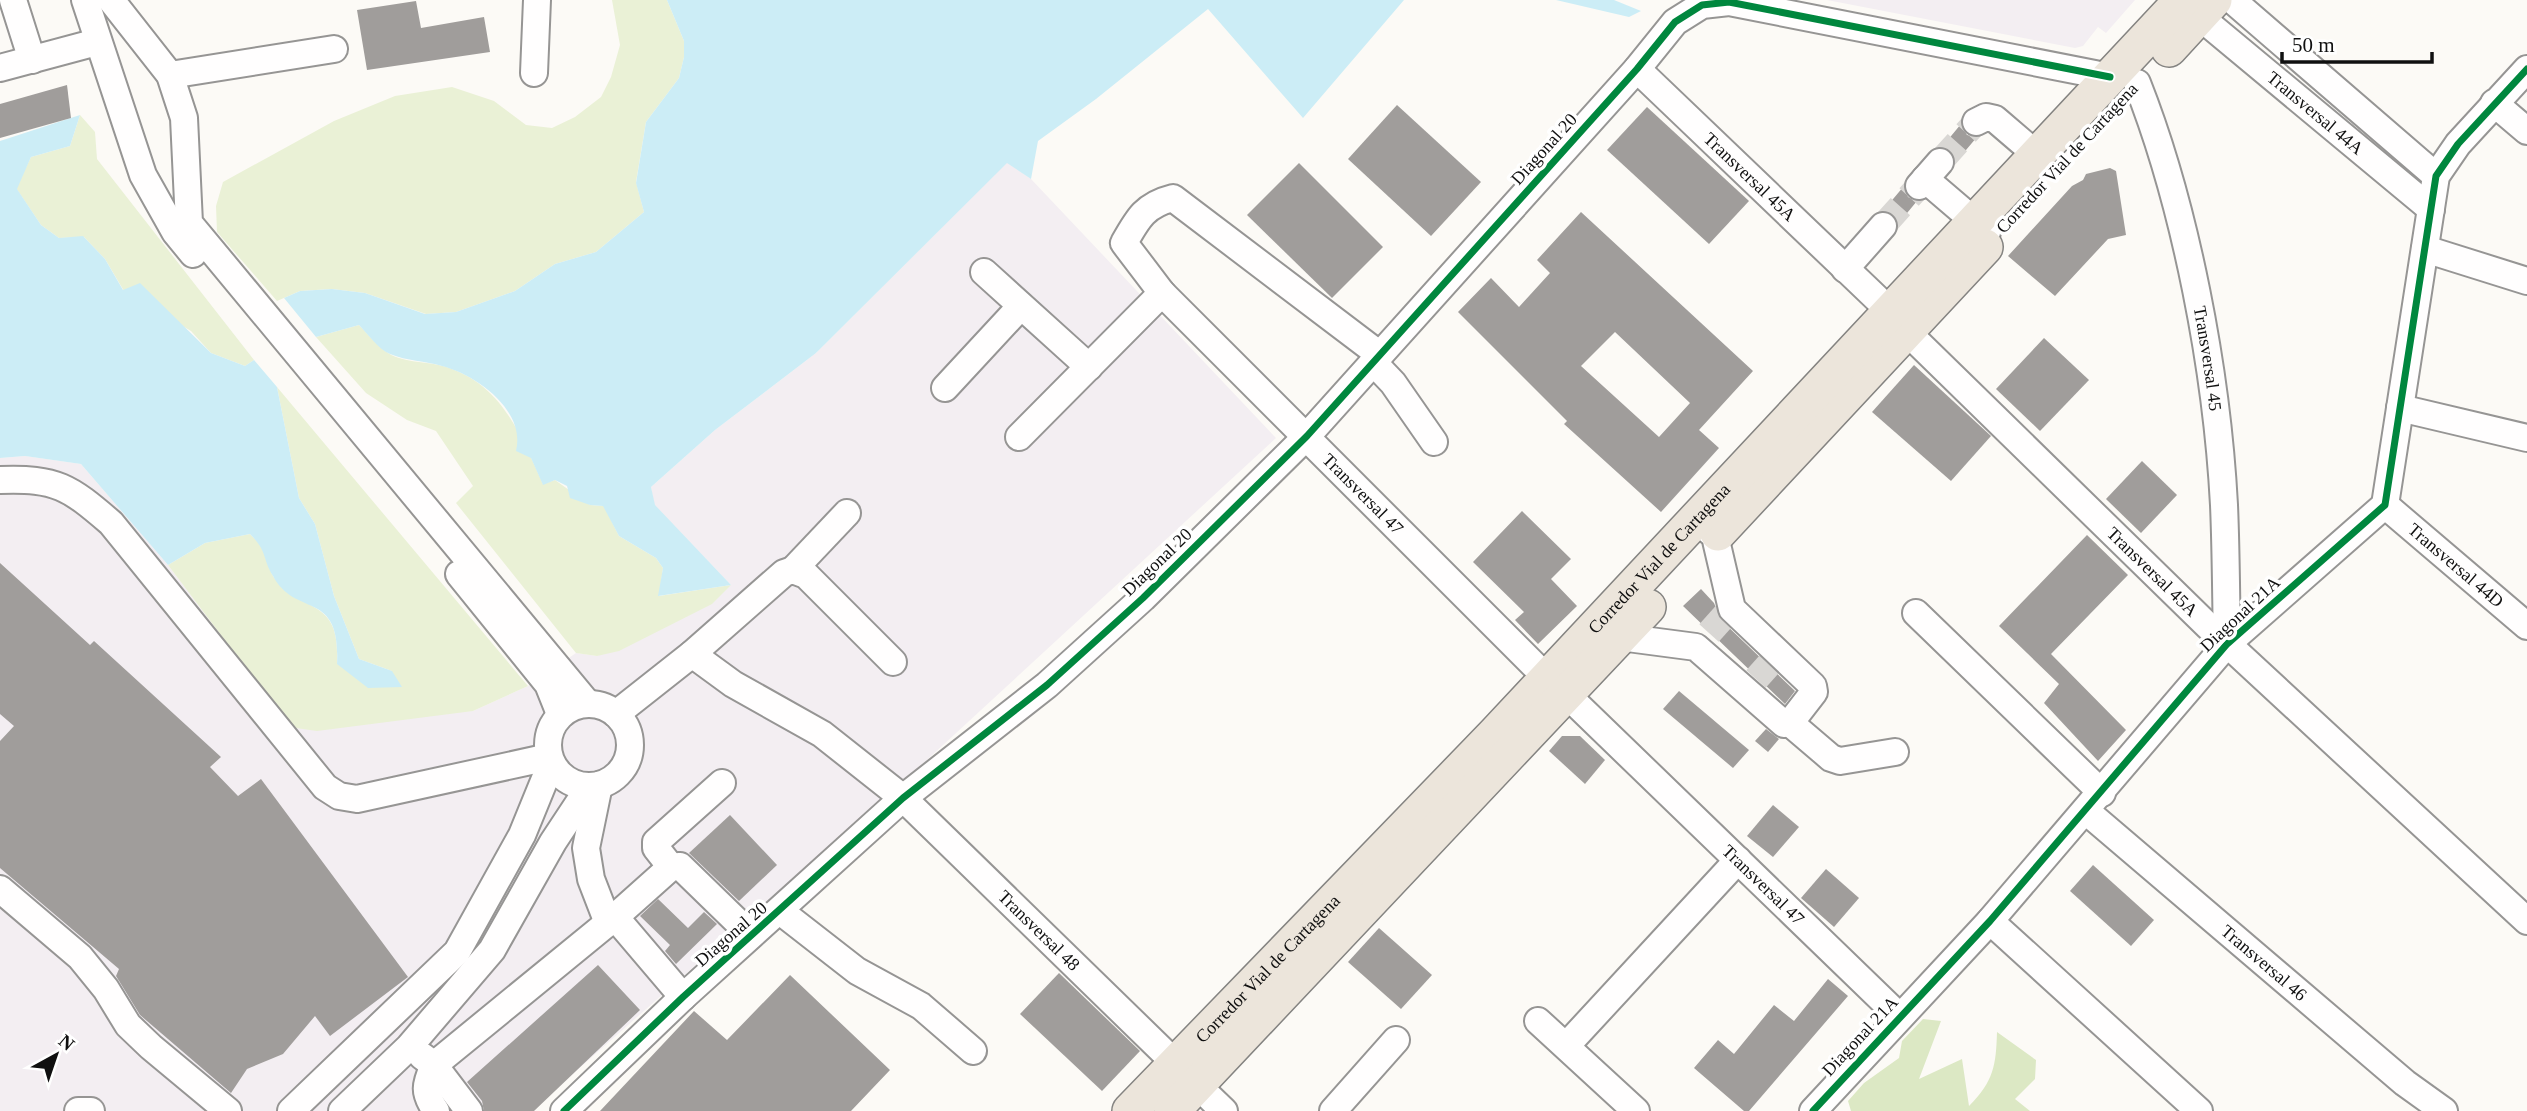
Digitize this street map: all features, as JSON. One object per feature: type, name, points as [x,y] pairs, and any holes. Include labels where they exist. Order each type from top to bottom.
[{"type":"main road","name":"Corredor Vial de Cartagena","points":[[1130,1111],[1186,1074],[1557,687],[1700,522],[1899,322],[2123,80],[2199,6]]},
{"type":"main road","name":"Corredor Vial de Cartagena","points":[[1984,230],[2037,155],[2123,80]]},
{"type":"main road","name":"Corredor Vial de Cartagena","points":[[1557,687],[1620,637],[1700,522]]},
{"type":"main road","name":"Corredor Vial de Cartagena","points":[[1172,1111],[1186,1074]]},
{"type":"street","points":[[13,0],[32,60]]},
{"type":"street","points":[[85,0],[143,175],[327,412],[555,678],[588,704]]},
{"type":"street","points":[[111,0],[170,75],[184,118],[182,228]]},
{"type":"street","points":[[534,73],[537,0]]},
{"type":"street","name":"Transversal 44A","points":[[2232,0],[2436,176]]},
{"type":"street","points":[[1729,1],[2123,80]]},
{"type":"street","name":"Diagonal 20","points":[[564,1111],[683,997],[903,798],[1047,685],[1143,598],[1307,436],[1637,69],[1675,22],[1702,5],[1729,1]]},
{"type":"street","name":"Transversal 44A","points":[[2199,6],[2431,209]]},
{"type":"street","points":[[0,68],[97,41]]},
{"type":"street","points":[[170,75],[334,49]]},
{"type":"street","name":"Transversal 45A","points":[[1637,69],[1845,268],[2227,644],[2527,920]]},
{"type":"street","points":[[2385,505],[2436,176],[2458,144],[2527,69]]},
{"type":"street","name":"Transversal 45","points":[[2123,80],[2183,231],[2210,366],[2224,503],[2227,644]]},
{"type":"street","points":[[2494,103],[2527,131]]},
{"type":"street","points":[[1976,122],[1986,117],[1995,119],[2037,155]]},
{"type":"street","points":[[1928,175],[1984,230]]},
{"type":"street","name":"Transversal 47","points":[[1377,358],[1173,198],[1153,203],[1136,222],[1124,243],[1162,293],[1557,687],[1900,1017]]},
{"type":"street","points":[[1845,268],[1883,226]]},
{"type":"street","points":[[2425,248],[2527,281]]},
{"type":"street","points":[[984,272],[1089,367]]},
{"type":"street","points":[[1019,437],[1162,293]]},
{"type":"street","points":[[945,388],[1021,306]]},
{"type":"street","points":[[1377,358],[1434,442]]},
{"type":"street","points":[[2400,408],[2527,438]]},
{"type":"street","points":[[0,480],[37,479],[74,491],[111,523],[325,787],[339,796],[357,799],[550,760]]},
{"type":"street","name":"Diagonal 21A","points":[[1813,1111],[1990,921],[2227,644],[2385,505]]},
{"type":"street","name":"Transversal 44D","points":[[2385,505],[2527,626]]},
{"type":"street","points":[[616,714],[692,654],[784,573],[793,570],[847,513]]},
{"type":"street","points":[[1700,522],[1716,626],[1763,671],[1813,686],[1814,692],[1790,723],[1784,724],[1763,671],[1716,626]]},
{"type":"street","points":[[793,570],[806,575],[893,662]]},
{"type":"street","name":"Transversal 46","points":[[1916,613],[2094,802],[2405,1083],[2444,1111]]},
{"type":"street","points":[[1620,637],[1716,626]]},
{"type":"street","name":"Transversal 48","points":[[692,654],[733,684],[822,734],[903,798],[1224,1111]]},
{"type":"street","points":[[555,678],[560,714]]},
{"type":"street","points":[[291,1111],[457,953],[523,835],[550,760],[549,731],[560,714],[588,704],[603,706],[616,714],[629,737],[629,755],[621,771],[595,786],[553,842],[492,950],[409,1047],[342,1111]]},
{"type":"street","points":[[1790,723],[1831,758],[1840,761],[1895,752]]},
{"type":"street","points":[[550,760],[572,783],[595,786]]},
{"type":"street","points":[[671,867],[656,848],[656,842],[722,783]]},
{"type":"street","points":[[595,786],[586,848],[591,879],[612,920],[683,997]]},
{"type":"street","points":[[1567,1045],[1738,860]]},
{"type":"street","points":[[436,1111],[426,1097],[424,1087],[434,1065],[612,920],[671,867],[680,866],[751,935]]},
{"type":"street","points":[[0,889],[80,957],[106,989],[128,1025],[228,1111]]},
{"type":"street","points":[[780,911],[857,971],[921,1006],[973,1051]]},
{"type":"street","points":[[1990,921],[2199,1111]]},
{"type":"street","points":[[1538,1021],[1636,1111]]},
{"type":"street","points":[[1332,1111],[1396,1040]]},
{"type":"street","points":[[409,1047],[434,1065],[469,1111]]},
{"type":"street","points":[[78,1111],[91,1111]]},
{"type":"shaded area","points":[[1827,0],[2135,0],[2106,33],[2098,27],[2083,46],[2075,48]]},
{"type":"shaded area","points":[[1007,162],[1031,179],[1276,438],[917,769],[531,1111],[0,1111],[0,458],[25,456],[81,464],[168,565],[282,716],[473,711],[528,686],[576,653],[597,656],[731,585],[654,505],[651,487],[715,430],[816,353]]},
{"type":"green space","points":[[612,0],[667,0],[684,41],[684,57],[679,78],[646,122],[636,182],[644,212],[596,252],[555,264],[515,291],[456,312],[426,314],[365,293],[332,289],[300,291],[277,301],[217,232],[216,206],[223,182],[334,121],[395,96],[452,87],[494,101],[526,125],[552,128],[575,117],[601,97],[611,77],[620,45]]},
{"type":"green space","points":[[80,115],[95,132],[97,159],[254,360],[245,366],[211,353],[191,331],[124,291],[105,259],[84,237],[59,238],[41,225],[16,188],[31,157],[70,146]]},
{"type":"green space","points":[[359,325],[391,355],[443,366],[463,374],[495,398],[517,429],[543,484],[555,480],[590,505],[604,506],[619,536],[656,558],[663,568],[659,596],[731,585],[712,604],[619,651],[597,656],[576,653],[456,503],[473,486],[436,431],[407,420],[366,393],[316,337]]},
{"type":"green space","points":[[277,387],[528,686],[473,711],[317,731],[296,728],[282,716],[168,565],[205,543],[250,534],[264,550],[276,580],[328,619],[334,629],[337,643],[337,664],[392,671],[359,659],[334,596],[315,524],[299,498]]},
{"type":"green space","points":[[1923,1019],[1941,1021],[1919,1079],[1962,1059],[1969,1106],[1989,1080],[1996,1054],[1997,1032],[2036,1060],[2035,1079],[2015,1099],[2030,1111],[1851,1111],[1848,1101],[1864,1083],[1899,1058],[1902,1041]]},
{"type":"water","points":[[667,0],[1404,0],[1303,118],[1208,9],[1096,99],[1038,141],[1031,179],[1007,163],[816,353],[715,430],[651,487],[655,505],[731,585],[658,596],[663,568],[656,558],[619,536],[603,506],[570,498],[567,486],[555,480],[543,485],[531,458],[516,451],[514,422],[496,397],[483,386],[470,377],[436,364],[390,354],[377,345],[359,325],[316,337],[284,298],[300,291],[332,289],[365,293],[425,314],[456,312],[515,291],[555,264],[596,252],[644,212],[636,183],[646,122],[679,78],[684,57],[684,41]]},
{"type":"water","points":[[1556,0],[1614,0],[1641,11],[1629,17]]},
{"type":"water","points":[[80,115],[70,146],[31,157],[17,189],[41,225],[59,238],[83,236],[105,259],[123,290],[140,283],[211,353],[245,366],[254,360],[277,387],[299,498],[315,524],[334,596],[359,659],[392,671],[402,687],[368,688],[337,664],[332,624],[325,614],[283,589],[273,576],[260,546],[250,534],[205,543],[168,565],[81,464],[25,456],[0,458],[0,141]]},
{"type":"building","points":[[416,1],[421,28],[484,17],[490,52],[367,70],[357,10]]},
{"type":"building","points":[[67,85],[71,118],[0,138],[0,104]]},
{"type":"building","points":[[1397,105],[1481,182],[1431,236],[1348,159]]},
{"type":"building","points":[[1647,107],[1749,201],[1709,244],[1607,150]]},
{"type":"building","points":[[1961,124],[1967,135],[1977,137],[1955,163],[1951,151],[1942,147]]},
{"type":"building","points":[[1299,163],[1383,247],[1332,298],[1247,215]]},
{"type":"building","points":[[2110,168],[2116,171],[2126,235],[2108,239],[2055,296],[2008,256],[2072,186],[2083,180],[2086,174]]},
{"type":"building","points":[[1904,186],[1908,197],[1917,201],[1898,224],[1894,215],[1883,211]]},
{"type":"building","points":[[1581,212],[1753,371],[1699,430],[1719,448],[1661,512],[1564,424],[1567,421],[1458,312],[1491,278],[1519,307],[1550,273],[1537,260]],"holes":[[[1615,332],[1690,403],[1659,437],[1581,366]]]},
{"type":"building","points":[[2044,338],[2089,380],[2040,431],[1996,389]]},
{"type":"building","points":[[1914,365],[1991,436],[1951,481],[1872,412]]},
{"type":"building","points":[[2142,461],[2177,495],[2141,533],[2106,499]]},
{"type":"building","points":[[1522,511],[1571,559],[1551,579],[1577,606],[1538,644],[1515,620],[1524,612],[1473,562]]},
{"type":"building","points":[[2087,535],[2128,575],[2051,654],[2126,730],[2098,761],[2044,703],[2059,684],[1999,626]]},
{"type":"building","points":[[0,563],[90,645],[94,641],[221,757],[210,767],[238,796],[261,779],[408,977],[330,1036],[315,1016],[283,1054],[247,1069],[231,1093],[140,1015],[116,976],[119,969],[0,868],[0,741],[14,726],[0,714]]},
{"type":"building","points":[[1701,589],[1714,603],[1721,620],[1795,691],[1785,704],[1683,606]]},
{"type":"building","points":[[1679,691],[1749,750],[1733,768],[1663,709]]},
{"type":"building","points":[[1766,729],[1779,739],[1768,752],[1755,741]]},
{"type":"building","points":[[1562,736],[1580,736],[1605,760],[1585,784],[1549,751]]},
{"type":"building","points":[[1773,805],[1799,827],[1773,857],[1747,836]]},
{"type":"building","points":[[730,815],[777,865],[739,901],[689,853]]},
{"type":"building","points":[[2093,865],[2154,920],[2131,946],[2070,891]]},
{"type":"building","points":[[1826,869],[1859,898],[1834,927],[1801,898]]},
{"type":"building","points":[[658,899],[688,928],[704,912],[717,924],[676,964],[665,951],[670,945],[640,916]]},
{"type":"building","points":[[1379,928],[1432,975],[1401,1009],[1348,962]]},
{"type":"building","points":[[598,965],[640,1010],[534,1111],[484,1111],[482,1101],[467,1082]]},
{"type":"building","points":[[1059,973],[1140,1051],[1102,1091],[1020,1014]]},
{"type":"building","points":[[790,975],[890,1070],[851,1111],[600,1111],[694,1011],[727,1040]]},
{"type":"building","points":[[1828,979],[1848,996],[1749,1111],[1744,1111],[1694,1068],[1718,1040],[1734,1054],[1774,1005],[1794,1021]]},
{"type":"tunnel","points":[[1940,162],[1976,122]]},
{"type":"tunnel","points":[[1883,226],[1919,186]]},
{"type":"tunnel","points":[[1709,633],[1726,614]]},
{"type":"tunnel","points":[[1756,679],[1773,660]]},
{"type":"cycle path","points":[[564,1111],[683,997],[903,798],[1047,685],[1143,598],[1307,436],[1637,69],[1675,22],[1702,5],[1729,2],[2110,77]]},
{"type":"cycle path","points":[[1813,1111],[1990,921],[2227,644],[2385,505],[2436,176],[2458,144],[2527,69]]}]
